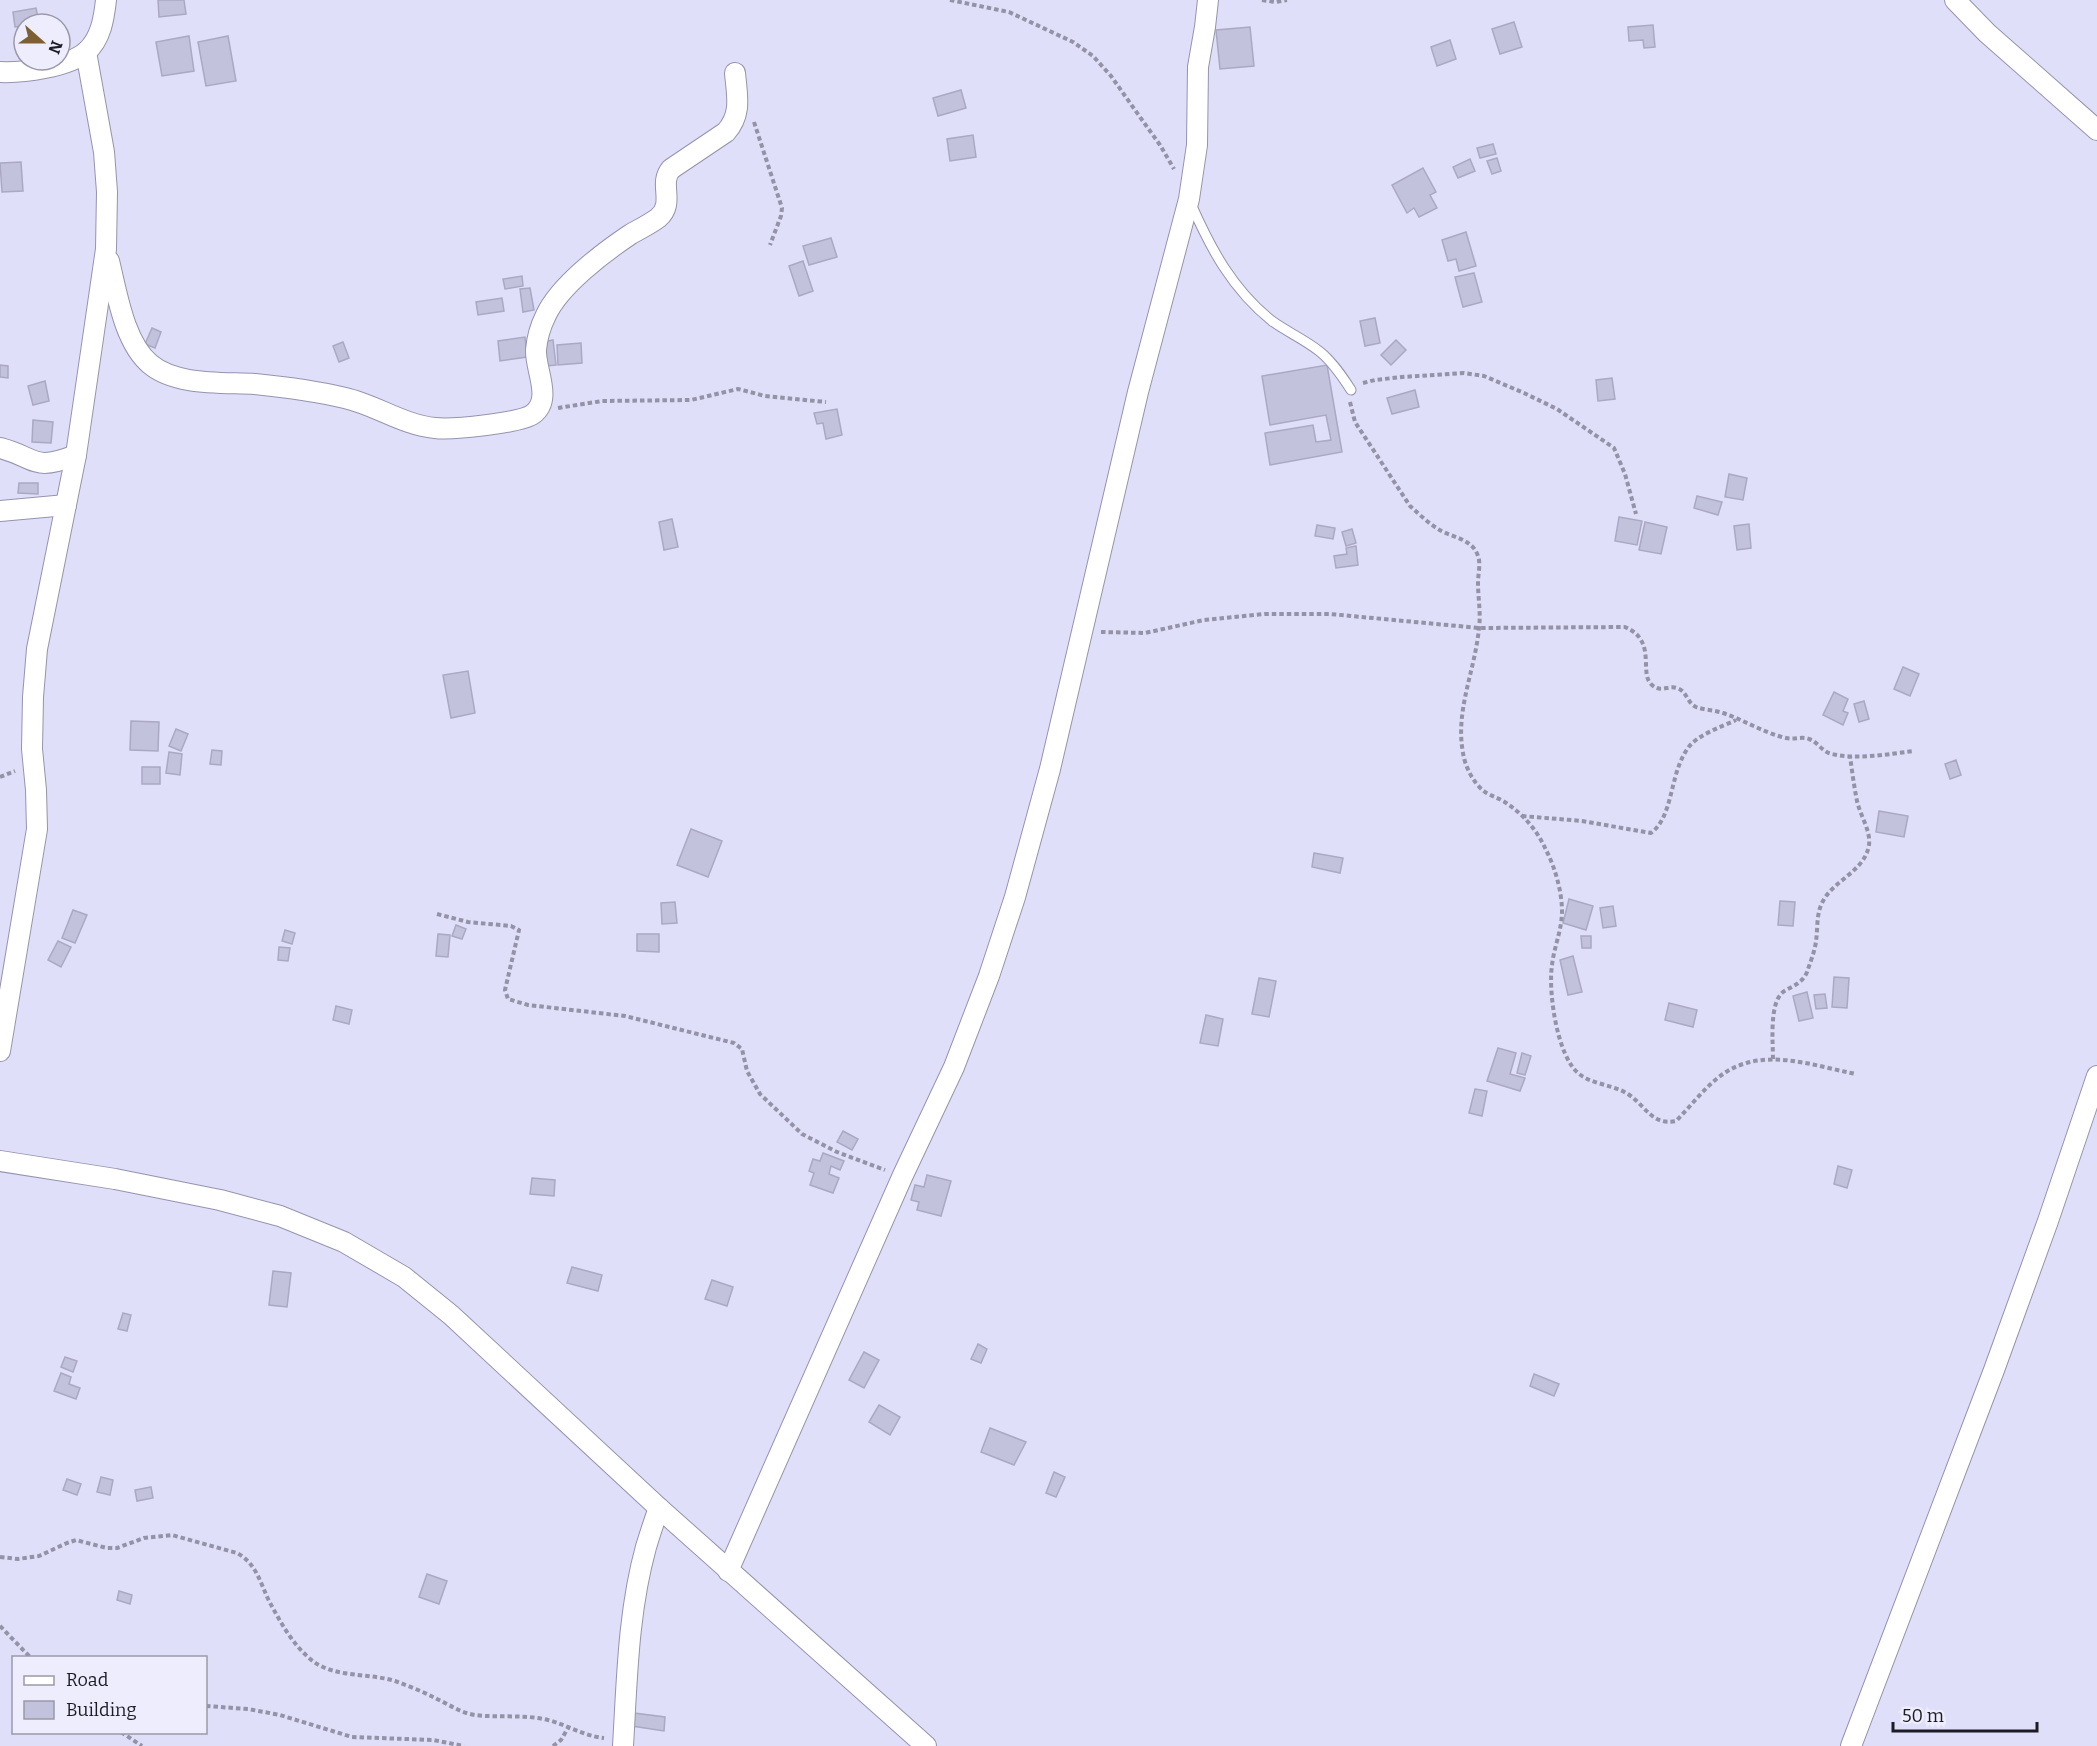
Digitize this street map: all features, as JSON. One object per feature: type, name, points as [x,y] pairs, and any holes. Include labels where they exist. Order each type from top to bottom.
[{"type":"street","points":[[0,72],[50,66],[68,61],[86,52],[96,39],[103,22],[106,0]]},
{"type":"street","points":[[728,1571],[903,1175],[954,1067],[997,953],[1015,897],[1050,769],[1138,392],[1189,199],[1197,145],[1198,67],[1208,0]]},
{"type":"street","points":[[1955,0],[1987,33],[2097,130]]},
{"type":"street","points":[[0,1052],[37,829],[32,749],[37,649],[76,455],[106,249],[107,192],[104,152],[86,52]]},
{"type":"street","points":[[106,249],[118,297],[136,350],[151,365],[168,375],[345,397],[414,424],[436,428],[514,421],[536,412],[542,403],[543,391],[536,350],[546,314],[562,292],[603,254],[659,218],[668,200],[664,182],[666,174],[734,124],[738,97],[735,73]]},
{"type":"street","points":[[0,448],[39,464],[58,462],[76,455]]},
{"type":"street","points":[[0,511],[66,505]]},
{"type":"street","points":[[1851,1746],[1994,1370],[2097,1076]]},
{"type":"street","points":[[0,1161],[115,1179],[220,1200],[280,1216],[344,1242],[404,1277],[451,1315],[658,1508],[926,1746]]},
{"type":"street","points":[[623,1742],[627,1672],[635,1605],[645,1549],[658,1508]]},
{"type":"lane","points":[[1189,199],[1223,269],[1272,321],[1319,351],[1336,368],[1351,390]]},
{"type":"path","points":[[950,0],[1009,12],[1073,42],[1093,56],[1111,76],[1160,145],[1189,199]]},
{"type":"path","points":[[1262,0],[1275,2],[1287,0]]},
{"type":"path","points":[[738,97],[752,117],[782,208],[770,244]]},
{"type":"path","points":[[1636,514],[1625,474],[1614,448],[1557,409],[1505,384],[1484,376],[1453,374],[1375,380],[1362,383],[1351,390],[1350,405],[1355,422],[1410,506],[1438,530],[1468,542],[1476,549],[1480,559],[1479,628],[1460,727],[1463,756],[1468,771],[1477,785],[1511,806],[1522,816],[1537,832],[1547,851],[1560,898],[1560,927],[1553,954],[1551,983],[1563,1048],[1569,1063],[1585,1078],[1626,1093],[1640,1103],[1651,1116],[1666,1123],[1676,1121],[1725,1073],[1746,1064],[1773,1059],[1790,1060],[1856,1074]]},
{"type":"path","points":[[536,412],[602,401],[691,400],[738,389],[765,396],[826,402]]},
{"type":"path","points":[[1083,630],[1145,633],[1204,620],[1265,614],[1330,614],[1479,628],[1625,627],[1641,638],[1645,651],[1648,682],[1660,690],[1677,687],[1696,707],[1724,713],[1786,738],[1809,739],[1832,754],[1850,756],[1914,751]]},
{"type":"path","points":[[1522,816],[1582,821],[1651,833],[1662,821],[1674,775],[1687,749],[1699,739],[1737,720]]},
{"type":"path","points":[[1773,1059],[1774,1012],[1777,1000],[1782,993],[1796,986],[1806,975],[1816,945],[1818,914],[1822,902],[1829,891],[1860,864],[1868,852],[1869,842],[1857,800],[1850,756]]},
{"type":"path","points":[[437,914],[468,922],[511,926],[519,930],[505,990],[505,996],[508,999],[528,1005],[625,1016],[734,1043],[742,1049],[747,1071],[760,1094],[802,1134],[837,1152],[903,1175]]},
{"type":"path","points":[[0,1557],[18,1559],[39,1556],[76,1540],[107,1548],[117,1548],[144,1538],[172,1534],[237,1552],[254,1565],[270,1601],[293,1641],[321,1668],[333,1672],[374,1676],[395,1682],[436,1698],[457,1710],[474,1715],[550,1720],[594,1737],[623,1742]]},
{"type":"path","points":[[0,1626],[29,1656]]},
{"type":"path","points":[[207,1706],[248,1709],[280,1715],[352,1737],[433,1740],[464,1746]]},
{"type":"path","points":[[553,1746],[561,1740],[568,1728]]},
{"type":"path","points":[[124,1734],[142,1746]]},
{"type":"building","points":[[158,0],[184,0],[186,14],[159,17]]},
{"type":"building","points":[[36,8],[37,12],[13,12]]},
{"type":"building","points":[[1514,22],[1522,47],[1500,54],[1492,29]]},
{"type":"building","points":[[1653,25],[1655,47],[1644,48],[1643,40],[1629,41],[1628,27]]},
{"type":"building","points":[[1250,27],[1254,66],[1220,69],[1216,30]]},
{"type":"building","points":[[189,36],[194,71],[162,76],[156,42]]},
{"type":"building","points":[[228,36],[236,81],[206,86],[198,42]]},
{"type":"building","points":[[1450,40],[1456,59],[1437,66],[1431,47]]},
{"type":"building","points":[[961,90],[966,108],[938,116],[933,98]]},
{"type":"building","points":[[973,135],[976,157],[950,161],[947,139]]},
{"type":"building","points":[[1493,144],[1496,154],[1480,158],[1477,148]]},
{"type":"building","points":[[1497,158],[1501,171],[1492,174],[1487,161]]},
{"type":"building","points":[[1470,159],[1475,171],[1458,178],[1453,167]]},
{"type":"building","points":[[21,162],[23,191],[2,192],[0,163]]},
{"type":"building","points":[[1423,168],[1436,192],[1430,195],[1437,208],[1419,217],[1414,208],[1407,213],[1392,185]]},
{"type":"building","points":[[1466,232],[1476,266],[1459,271],[1456,259],[1448,261],[1442,240]]},
{"type":"building","points":[[831,238],[837,257],[809,265],[803,246]]},
{"type":"building","points":[[803,261],[813,291],[799,296],[789,266]]},
{"type":"building","points":[[1474,273],[1482,302],[1463,307],[1455,277]]},
{"type":"building","points":[[522,276],[523,286],[505,289],[503,279]]},
{"type":"building","points":[[530,288],[534,310],[523,312],[520,289]]},
{"type":"building","points":[[502,298],[504,311],[478,315],[476,302]]},
{"type":"building","points":[[1375,318],[1380,343],[1365,346],[1360,321]]},
{"type":"building","points":[[152,328],[161,332],[155,348],[145,344]]},
{"type":"building","points":[[525,337],[527,357],[500,361],[498,341]]},
{"type":"building","points":[[553,340],[556,365],[546,366],[543,342]]},
{"type":"building","points":[[1396,340],[1406,350],[1391,365],[1381,355]]},
{"type":"building","points":[[343,342],[349,358],[339,362],[333,346]]},
{"type":"building","points":[[581,343],[582,363],[558,365],[557,345]]},
{"type":"building","points":[[0,365],[8,366],[8,378],[0,377]]},
{"type":"building","points":[[1327,365],[1342,452],[1270,465],[1265,433],[1313,425],[1316,442],[1331,440],[1326,415],[1270,425],[1262,376]]},
{"type":"building","points":[[1612,378],[1615,399],[1598,401],[1596,380]]},
{"type":"building","points":[[45,381],[49,401],[33,405],[28,386]]},
{"type":"building","points":[[1415,390],[1419,407],[1392,414],[1387,398]]},
{"type":"building","points":[[837,409],[842,435],[826,439],[823,423],[817,424],[814,413]]},
{"type":"building","points":[[33,420],[53,422],[51,443],[32,442]]},
{"type":"building","points":[[1729,474],[1747,478],[1743,500],[1725,497]]},
{"type":"building","points":[[19,483],[38,483],[38,494],[18,493]]},
{"type":"building","points":[[1697,496],[1722,502],[1718,515],[1694,508]]},
{"type":"building","points":[[1619,517],[1642,521],[1637,545],[1615,541]]},
{"type":"building","points":[[672,519],[678,547],[664,550],[659,522]]},
{"type":"building","points":[[1645,522],[1667,527],[1661,554],[1639,550]]},
{"type":"building","points":[[1749,524],[1751,548],[1737,550],[1734,526]]},
{"type":"building","points":[[1317,525],[1335,528],[1333,539],[1315,536]]},
{"type":"building","points":[[1352,529],[1356,543],[1346,546],[1342,532]]},
{"type":"building","points":[[1356,546],[1358,565],[1336,568],[1334,556],[1347,554],[1346,548]]},
{"type":"building","points":[[1903,667],[1919,674],[1910,696],[1894,689]]},
{"type":"building","points":[[468,671],[475,713],[451,718],[443,675]]},
{"type":"building","points":[[1834,692],[1848,699],[1843,711],[1848,713],[1843,725],[1823,715]]},
{"type":"building","points":[[1864,701],[1869,719],[1859,722],[1854,704]]},
{"type":"building","points":[[131,721],[159,722],[158,751],[130,750]]},
{"type":"building","points":[[176,729],[188,734],[181,751],[169,746]]},
{"type":"building","points":[[212,750],[222,751],[221,765],[210,764]]},
{"type":"building","points":[[169,752],[182,754],[180,775],[166,773]]},
{"type":"building","points":[[1956,760],[1961,775],[1950,779],[1945,764]]},
{"type":"building","points":[[142,767],[160,767],[160,784],[142,784]]},
{"type":"building","points":[[1879,811],[1908,816],[1904,837],[1876,832]]},
{"type":"building","points":[[691,829],[722,841],[708,877],[677,865]]},
{"type":"building","points":[[1314,853],[1343,858],[1340,873],[1312,867]]},
{"type":"building","points":[[1569,899],[1593,906],[1586,930],[1563,923]]},
{"type":"building","points":[[1780,901],[1795,902],[1793,926],[1778,925]]},
{"type":"building","points":[[675,902],[677,923],[662,924],[661,903]]},
{"type":"building","points":[[1613,906],[1616,926],[1603,928],[1600,908]]},
{"type":"building","points":[[73,910],[87,915],[75,943],[62,938]]},
{"type":"building","points":[[456,925],[466,929],[462,939],[452,936]]},
{"type":"building","points":[[285,930],[295,933],[292,944],[282,941]]},
{"type":"building","points":[[438,934],[450,935],[448,957],[436,956]]},
{"type":"building","points":[[637,934],[659,934],[659,952],[637,951]]},
{"type":"building","points":[[1581,936],[1591,936],[1591,948],[1582,948]]},
{"type":"building","points":[[58,941],[71,947],[61,967],[48,960]]},
{"type":"building","points":[[279,947],[290,948],[288,961],[278,960]]},
{"type":"building","points":[[1573,956],[1582,992],[1568,995],[1560,960]]},
{"type":"building","points":[[1834,977],[1849,978],[1847,1008],[1832,1007]]},
{"type":"building","points":[[1259,978],[1276,981],[1269,1017],[1252,1014]]},
{"type":"building","points":[[1807,992],[1813,1018],[1799,1021],[1793,996]]},
{"type":"building","points":[[1825,994],[1827,1008],[1816,1009],[1814,995]]},
{"type":"building","points":[[1669,1003],[1697,1010],[1693,1027],[1665,1020]]},
{"type":"building","points":[[336,1006],[352,1010],[349,1024],[333,1020]]},
{"type":"building","points":[[1206,1015],[1223,1019],[1218,1046],[1200,1043]]},
{"type":"building","points":[[1498,1048],[1516,1053],[1510,1074],[1525,1078],[1520,1091],[1487,1081]]},
{"type":"building","points":[[1522,1053],[1531,1056],[1525,1075],[1517,1073]]},
{"type":"building","points":[[1475,1089],[1487,1091],[1482,1116],[1469,1113]]},
{"type":"building","points":[[843,1131],[858,1139],[852,1150],[837,1142]]},
{"type":"building","points":[[823,1153],[844,1161],[840,1170],[831,1166],[829,1174],[839,1178],[833,1193],[810,1185],[814,1173],[809,1171],[813,1159],[820,1161]]},
{"type":"building","points":[[1838,1166],[1852,1170],[1847,1188],[1834,1184]]},
{"type":"building","points":[[927,1175],[951,1181],[941,1216],[917,1210],[919,1202],[911,1200],[915,1185],[924,1187]]},
{"type":"building","points":[[532,1178],[555,1180],[554,1196],[530,1194]]},
{"type":"building","points":[[572,1267],[602,1275],[598,1291],[567,1283]]},
{"type":"building","points":[[273,1271],[291,1273],[287,1307],[269,1305]]},
{"type":"building","points":[[712,1280],[733,1287],[727,1306],[705,1299]]},
{"type":"building","points":[[123,1313],[131,1315],[127,1331],[118,1329]]},
{"type":"building","points":[[978,1344],[987,1349],[981,1363],[971,1359]]},
{"type":"building","points":[[864,1352],[879,1360],[864,1388],[849,1380]]},
{"type":"building","points":[[65,1357],[77,1361],[73,1372],[61,1367]]},
{"type":"building","points":[[61,1373],[71,1377],[69,1384],[80,1388],[76,1399],[54,1391]]},
{"type":"building","points":[[1534,1374],[1559,1384],[1554,1396],[1530,1386]]},
{"type":"building","points":[[879,1405],[900,1417],[890,1435],[869,1422]]},
{"type":"building","points":[[990,1428],[1026,1442],[1014,1465],[981,1452]]},
{"type":"building","points":[[1054,1472],[1065,1477],[1056,1497],[1046,1493]]},
{"type":"building","points":[[101,1477],[113,1480],[110,1495],[97,1492]]},
{"type":"building","points":[[67,1479],[81,1484],[77,1495],[63,1490]]},
{"type":"building","points":[[151,1487],[153,1498],[137,1501],[135,1490]]},
{"type":"building","points":[[427,1574],[447,1581],[439,1604],[419,1597]]},
{"type":"building","points":[[119,1591],[132,1595],[130,1604],[117,1600]]},
{"type":"building","points":[[634,1713],[665,1717],[664,1731],[632,1726]]}]
